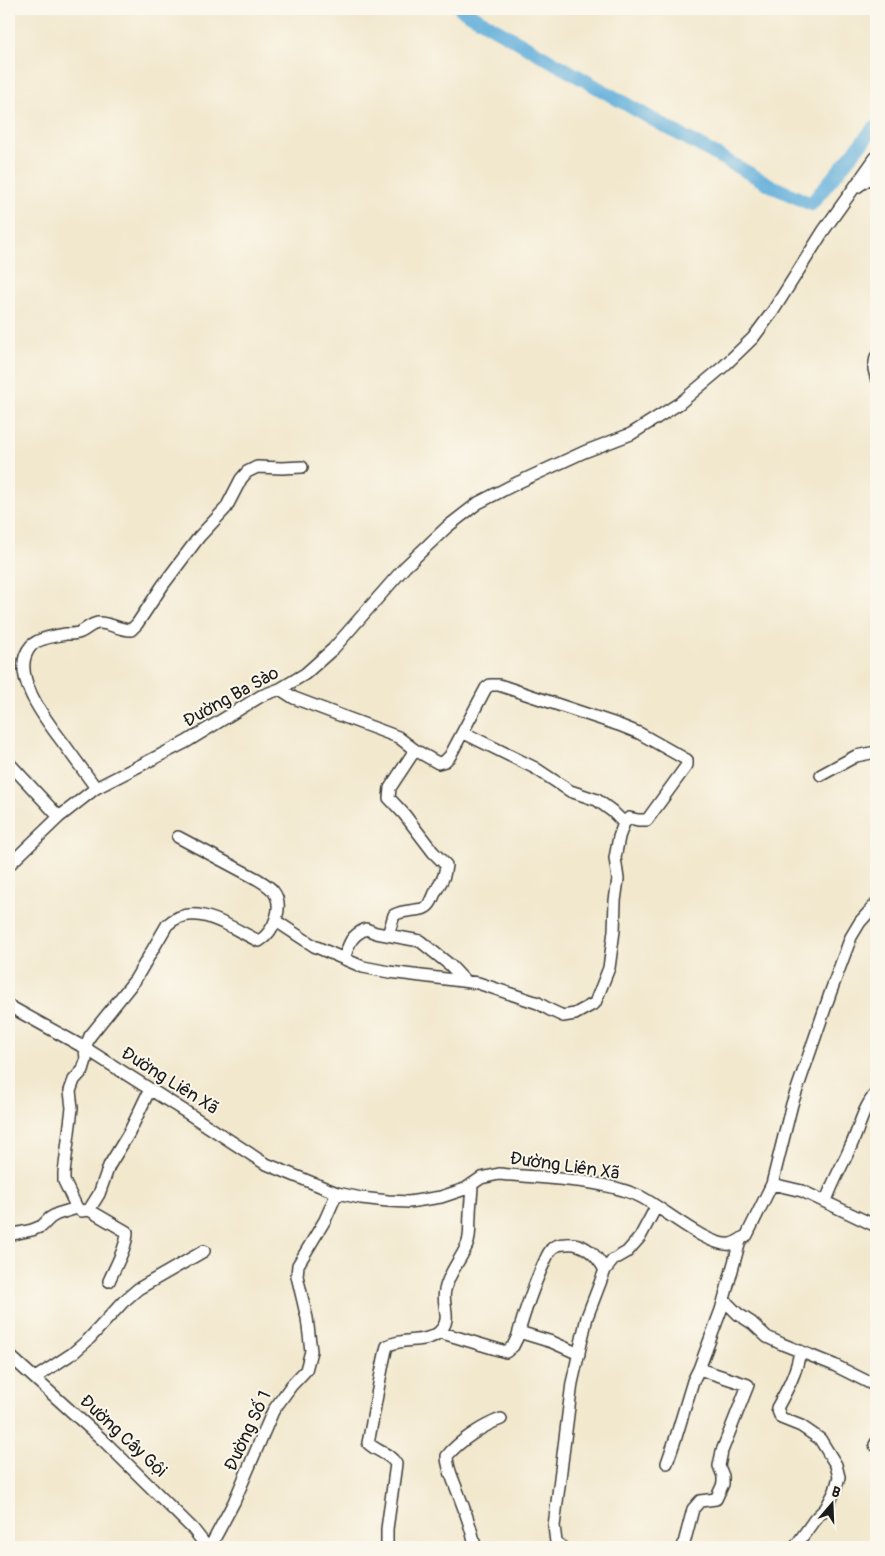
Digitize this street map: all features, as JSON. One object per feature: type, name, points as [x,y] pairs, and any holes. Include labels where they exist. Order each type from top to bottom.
[{"type":"street","name":"Đường Ba Sào","points":[[9,865],[59,817],[96,788],[186,742],[261,696],[280,689],[304,674],[333,649],[405,568],[446,527],[478,503],[584,452],[632,434],[680,403],[724,366],[753,338],[773,311],[851,190],[876,157]]},
{"type":"street","points":[[851,190],[876,176]]},
{"type":"street","points":[[876,357],[874,369],[876,377]]},
{"type":"street","points":[[96,788],[39,709],[30,692],[24,666],[26,655],[31,646],[39,641],[55,636],[77,633],[95,623],[104,623],[123,630],[131,630],[199,537],[226,508],[247,472],[257,467],[302,467]]},
{"type":"street","points":[[276,921],[314,946],[363,967],[388,972],[478,983],[538,1003],[562,1016],[575,1014],[595,1003],[608,968],[614,931],[618,879],[615,858],[624,823],[629,818],[647,820],[687,764],[687,760],[638,733],[619,725],[499,685],[490,685],[486,688],[464,733],[450,756],[445,761],[438,763],[415,750],[398,737],[294,698],[280,689]]},
{"type":"street","points":[[464,733],[535,768],[570,791],[597,800],[624,823]]},
{"type":"street","points":[[388,935],[394,915],[398,912],[425,908],[432,902],[436,890],[444,879],[446,864],[433,852],[404,814],[389,798],[390,788],[415,750]]},
{"type":"street","points":[[821,775],[856,756],[876,752]]},
{"type":"street","points":[[9,763],[59,817]]},
{"type":"street","points":[[108,1281],[120,1256],[127,1232],[90,1210],[81,1211],[77,1208],[64,1181],[64,1166],[72,1108],[70,1091],[74,1080],[83,1070],[86,1060],[85,1048],[90,1036],[134,980],[167,925],[174,918],[185,914],[194,914],[211,918],[259,941],[266,937],[276,921],[278,901],[274,892],[267,886],[178,837]]},
{"type":"street","points":[[667,1463],[693,1381],[724,1300],[740,1241],[746,1234],[772,1184],[792,1104],[830,991],[851,937],[860,922],[876,904]]},
{"type":"street","points":[[344,959],[349,943],[356,933],[366,929],[420,941],[450,965],[465,981]]},
{"type":"street","name":"Đường Liên Xã","points":[[9,1006],[85,1048],[264,1163],[337,1193],[388,1202],[409,1202],[441,1197],[457,1192],[489,1175],[499,1174],[578,1182],[623,1190],[640,1197],[716,1242],[728,1244],[740,1241]]},
{"type":"street","points":[[90,1210],[99,1194],[109,1166],[129,1133],[150,1089]]},
{"type":"street","points":[[826,1201],[831,1186],[850,1148],[864,1110],[876,1093]]},
{"type":"street","points":[[387,1547],[387,1530],[396,1464],[393,1458],[373,1448],[368,1443],[382,1365],[387,1346],[395,1341],[429,1338],[439,1332],[446,1323],[447,1311],[443,1300],[447,1282],[467,1244],[470,1230],[472,1184]]},
{"type":"street","points":[[772,1184],[802,1191],[876,1226]]},
{"type":"street","name":"Đường Số 1","points":[[209,1547],[234,1502],[273,1411],[286,1392],[306,1370],[311,1351],[306,1318],[296,1276],[298,1265],[325,1220],[337,1193]]},
{"type":"street","points":[[562,1547],[556,1542],[554,1526],[572,1383],[587,1317],[605,1270],[613,1260],[627,1252],[640,1237],[656,1207]]},
{"type":"street","points":[[9,1235],[32,1230],[42,1226],[57,1214],[77,1208]]},
{"type":"street","points":[[439,1332],[506,1352],[513,1346],[538,1276],[550,1250],[559,1244],[571,1243],[581,1245],[599,1260],[605,1270]]},
{"type":"street","points":[[35,1378],[73,1353],[88,1340],[123,1302],[138,1290],[204,1251]]},
{"type":"street","points":[[724,1300],[767,1337],[834,1365],[872,1384],[876,1388]]},
{"type":"street","points":[[519,1332],[552,1342],[579,1354]]},
{"type":"street","points":[[795,1547],[815,1519],[826,1508],[835,1491],[838,1477],[836,1465],[820,1439],[800,1426],[781,1418],[777,1408],[796,1370],[800,1351]]},
{"type":"street","name":"Đường Cây Gội","points":[[9,1355],[134,1470],[209,1547]]},
{"type":"street","points":[[683,1547],[693,1508],[700,1501],[716,1499],[721,1490],[723,1476],[719,1466],[722,1451],[748,1385],[699,1369]]},
{"type":"street","points":[[475,1547],[470,1523],[451,1475],[447,1456],[460,1443],[501,1419]]},
{"type":"waterway","points":[[461,9],[772,186],[811,204],[874,128],[876,128]]}]
